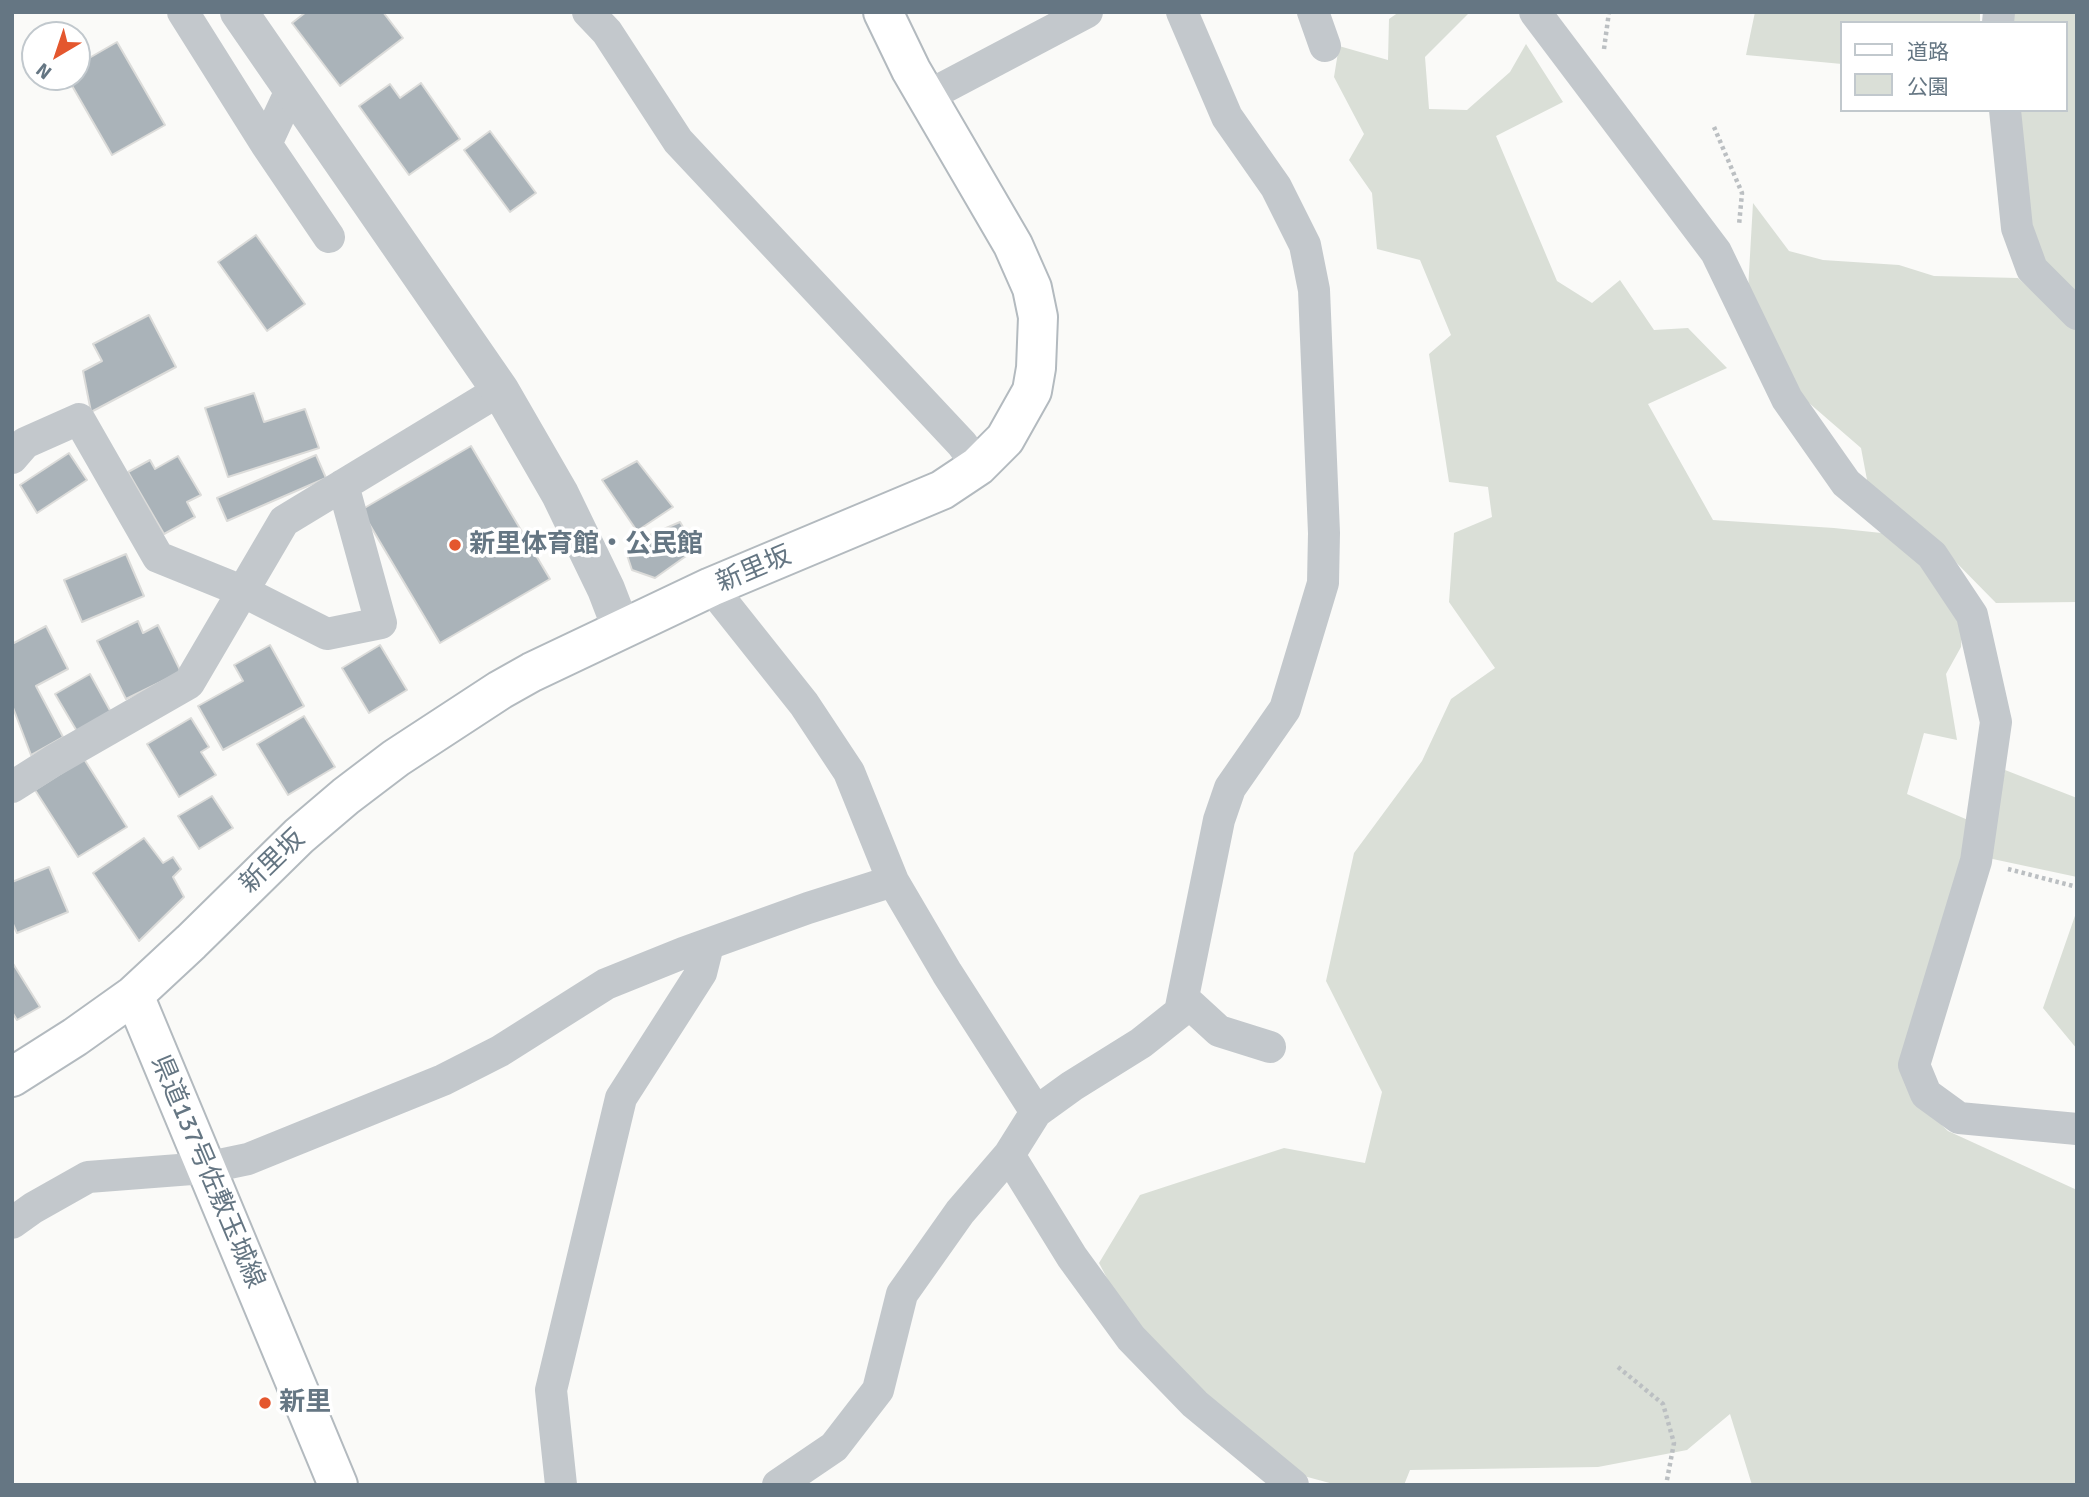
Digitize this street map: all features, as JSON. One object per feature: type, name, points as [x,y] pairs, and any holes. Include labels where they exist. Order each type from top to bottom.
[{"type":"main road","name":"新里坂","points":[[134,995],[299,836],[346,796],[396,758],[516,680],[711,587],[942,490],[978,466],[1005,439],[1032,391],[1036,368],[1038,317],[1032,288],[1013,245],[926,97],[883,12]]},
{"type":"main road","points":[[12,1077],[134,995]]},
{"type":"main road","name":"県道137号佐敷玉城線","points":[[134,995],[338,1485]]},
{"type":"street","points":[[183,12],[266,144],[329,237]]},
{"type":"street","points":[[239,12],[500,390],[560,494],[606,589],[621,628]]},
{"type":"street","points":[[588,12],[607,32],[678,141],[962,444],[978,466]]},
{"type":"street","points":[[926,97],[1087,12]]},
{"type":"street","points":[[778,1485],[834,1447],[878,1390],[902,1294],[960,1212],[1009,1155],[1036,1112],[1141,1043],[1180,1012],[1219,820],[1230,788],[1285,709],[1322,583],[1324,533],[1314,290],[1305,245],[1276,187],[1227,117],[1182,12]]},
{"type":"street","points":[[1313,12],[1325,46]]},
{"type":"street","points":[[1535,12],[1716,252],[1787,399],[1838,472],[1846,483],[1932,555],[1972,615],[1996,722],[1976,861],[1914,1065],[1926,1094],[1959,1118],[2077,1129]]},
{"type":"street","points":[[266,144],[292,88]]},
{"type":"street","points":[[2005,112],[2017,228],[2032,269],[2077,314]]},
{"type":"street","points":[[12,787],[189,683],[284,522],[500,390]]},
{"type":"street","points":[[17,441],[79,419],[158,557],[242,592],[327,634],[380,623],[343,485]]},
{"type":"street","points":[[711,587],[804,704],[849,772],[893,881],[947,973],[1036,1112]]},
{"type":"street","points":[[12,1223],[88,1177],[205,1168],[248,1159],[443,1080],[500,1051],[606,984],[808,908],[893,881]]},
{"type":"street","points":[[561,1485],[551,1390],[621,1098],[701,973],[708,945]]},
{"type":"street","points":[[1183,998],[1219,1031],[1270,1047]]},
{"type":"street","points":[[1009,1155],[1072,1257],[1131,1338],[1195,1404],[1293,1485]]},
{"type":"path","points":[[1714,127],[1742,193],[1738,234]]},
{"type":"path","points":[[1976,861],[2077,887]]},
{"type":"path","points":[[1618,1367],[1663,1405],[1674,1443],[1666,1485]]},
{"type":"green space","points":[[1399,12],[1470,12],[1425,57],[1429,109],[1467,110],[1510,72],[1526,44],[1563,102],[1496,136],[1557,281],[1592,303],[1620,280],[1654,330],[1688,328],[1727,368],[1648,404],[1713,520],[1891,534],[1928,563],[1963,620],[1961,647],[1946,674],[1957,740],[1924,733],[1907,794],[1968,820],[1917,1101],[1948,1131],[2077,1190],[2077,1485],[1752,1485],[1730,1414],[1687,1450],[1598,1467],[1410,1470],[1404,1485],[1337,1485],[1300,1475],[1189,1384],[1128,1318],[1099,1263],[1140,1195],[1284,1148],[1365,1163],[1382,1092],[1326,981],[1354,853],[1422,761],[1451,699],[1495,668],[1449,602],[1454,533],[1492,517],[1488,487],[1449,482],[1429,354],[1451,335],[1420,260],[1377,249],[1372,193],[1349,160],[1364,134],[1334,77],[1339,46],[1388,60],[1389,19]]},
{"type":"green space","points":[[1755,12],[1980,12],[1980,21],[1840,21],[1840,64],[1746,55]]},
{"type":"green space","points":[[2013,12],[2077,12],[2077,297],[2047,268],[2029,226],[2018,112],[2068,112],[2068,21],[2013,21]]},
{"type":"green space","points":[[1753,203],[1789,251],[1823,260],[1899,265],[1934,276],[2018,278],[2077,331],[2077,602],[1996,603],[1938,544],[1868,485],[1861,448],[1794,390],[1748,290]]},
{"type":"green space","points":[[2005,770],[2077,798],[2077,877],[1988,858]]},
{"type":"green space","points":[[2077,910],[2077,1049],[2043,1008]]},
{"type":"building","points":[[306,12],[383,12],[403,38],[340,86],[292,23]]},
{"type":"building","points":[[117,42],[165,125],[112,155],[75,91],[91,91],[91,57]]},
{"type":"building","points":[[421,83],[460,139],[409,175],[359,106],[390,84],[400,98]]},
{"type":"building","points":[[490,131],[536,193],[510,212],[464,150]]},
{"type":"building","points":[[256,235],[305,304],[267,331],[218,262]]},
{"type":"building","points":[[149,315],[176,367],[91,412],[83,371],[102,361],[93,344]]},
{"type":"building","points":[[254,393],[264,422],[305,409],[319,448],[228,477],[205,408]]},
{"type":"building","name":"新里体育館・公民館","points":[[471,446],[550,579],[440,643],[361,510]]},
{"type":"building","points":[[69,453],[87,480],[37,513],[20,485]]},
{"type":"building","points":[[316,455],[326,478],[227,521],[217,498]]},
{"type":"building","points":[[178,456],[201,495],[187,502],[195,517],[164,534],[128,472],[150,460],[155,469]]},
{"type":"building","points":[[637,461],[673,507],[637,531],[602,480]]},
{"type":"building","points":[[680,522],[696,549],[655,578],[632,570],[627,555],[636,541]]},
{"type":"building","points":[[126,554],[144,596],[82,622],[64,580]]},
{"type":"building","points":[[138,621],[143,633],[158,625],[181,672],[126,699],[97,641]]},
{"type":"building","points":[[46,626],[68,669],[36,686],[63,737],[31,755],[12,705],[12,644]]},
{"type":"building","points":[[270,645],[304,706],[223,750],[198,706],[243,681],[234,665]]},
{"type":"building","points":[[380,645],[407,690],[369,713],[342,668]]},
{"type":"building","points":[[90,674],[112,714],[78,733],[55,694]]},
{"type":"building","points":[[304,716],[335,767],[288,795],[257,744]]},
{"type":"building","points":[[191,718],[209,747],[201,752],[216,775],[179,797],[147,744]]},
{"type":"building","points":[[84,759],[127,827],[78,857],[35,790]]},
{"type":"building","points":[[212,796],[233,828],[199,849],[178,816]]},
{"type":"building","points":[[144,838],[163,863],[173,857],[181,869],[173,877],[184,897],[139,941],[93,873]]},
{"type":"building","points":[[49,867],[68,912],[17,933],[12,922],[12,882]]},
{"type":"building","points":[[12,962],[40,1007],[17,1020],[12,1012]]},
{"type":"place","name":"新里体育館・公民館","points":[[455,545]]},
{"type":"place","name":"新里","points":[[265,1403]]}]
